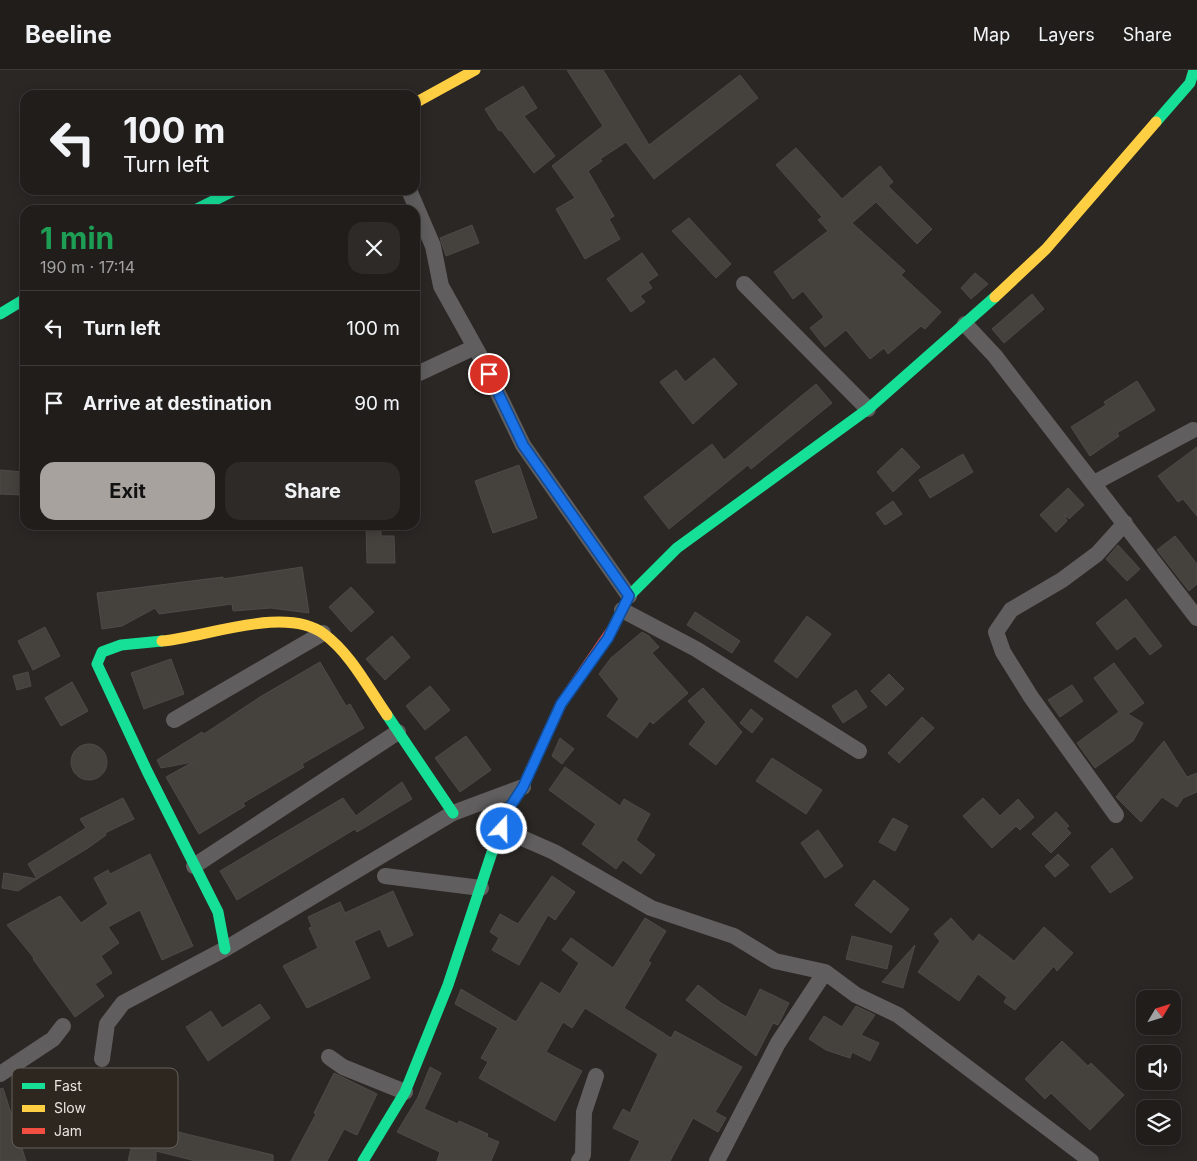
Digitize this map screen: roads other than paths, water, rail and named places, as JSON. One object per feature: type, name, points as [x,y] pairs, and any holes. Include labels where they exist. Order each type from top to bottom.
[{"type":"street","points":[[420,100],[475,70]]},
{"type":"street","points":[[363,1161],[405,1092],[448,985],[502,829],[504,816],[523,787],[561,704],[608,638],[626,603],[677,548],[761,485],[868,409],[965,324],[1046,249],[1190,83],[1194,70]]},
{"type":"street","points":[[205,205],[225,195]]},
{"type":"street","points":[[420,216],[433,246],[441,286],[475,347],[523,445],[626,603],[859,751]]},
{"type":"street","points":[[744,284],[868,409]]},
{"type":"street","points":[[0,314],[20,302]]},
{"type":"street","points":[[965,324],[995,356],[1126,523],[1197,618]]},
{"type":"street","points":[[420,373],[475,347]]},
{"type":"street","points":[[1094,483],[1193,430]]},
{"type":"street","points":[[1116,815],[1031,696],[1003,652],[996,632],[1011,610],[1062,580],[1097,554],[1126,523]]},
{"type":"street","points":[[225,949],[218,912],[97,664],[98,656],[107,649],[121,645],[172,640],[270,622],[299,624],[323,633],[345,654],[453,812]]},
{"type":"street","points":[[174,720],[323,633]]},
{"type":"street","points":[[194,866],[398,732]]},
{"type":"street","points":[[102,1059],[107,1024],[123,1003],[225,949],[453,812],[523,787]]},
{"type":"street","points":[[502,829],[554,852],[651,908],[734,936],[775,960],[825,972],[856,996],[898,1015],[1091,1161]]},
{"type":"street","points":[[385,876],[481,888]]},
{"type":"street","points":[[717,1161],[778,1043],[825,972]]},
{"type":"street","points":[[0,1074],[53,1038],[62,1026]]},
{"type":"street","points":[[329,1057],[343,1067],[405,1092]]},
{"type":"street","points":[[579,1161],[583,1155],[584,1112],[596,1076]]}]
